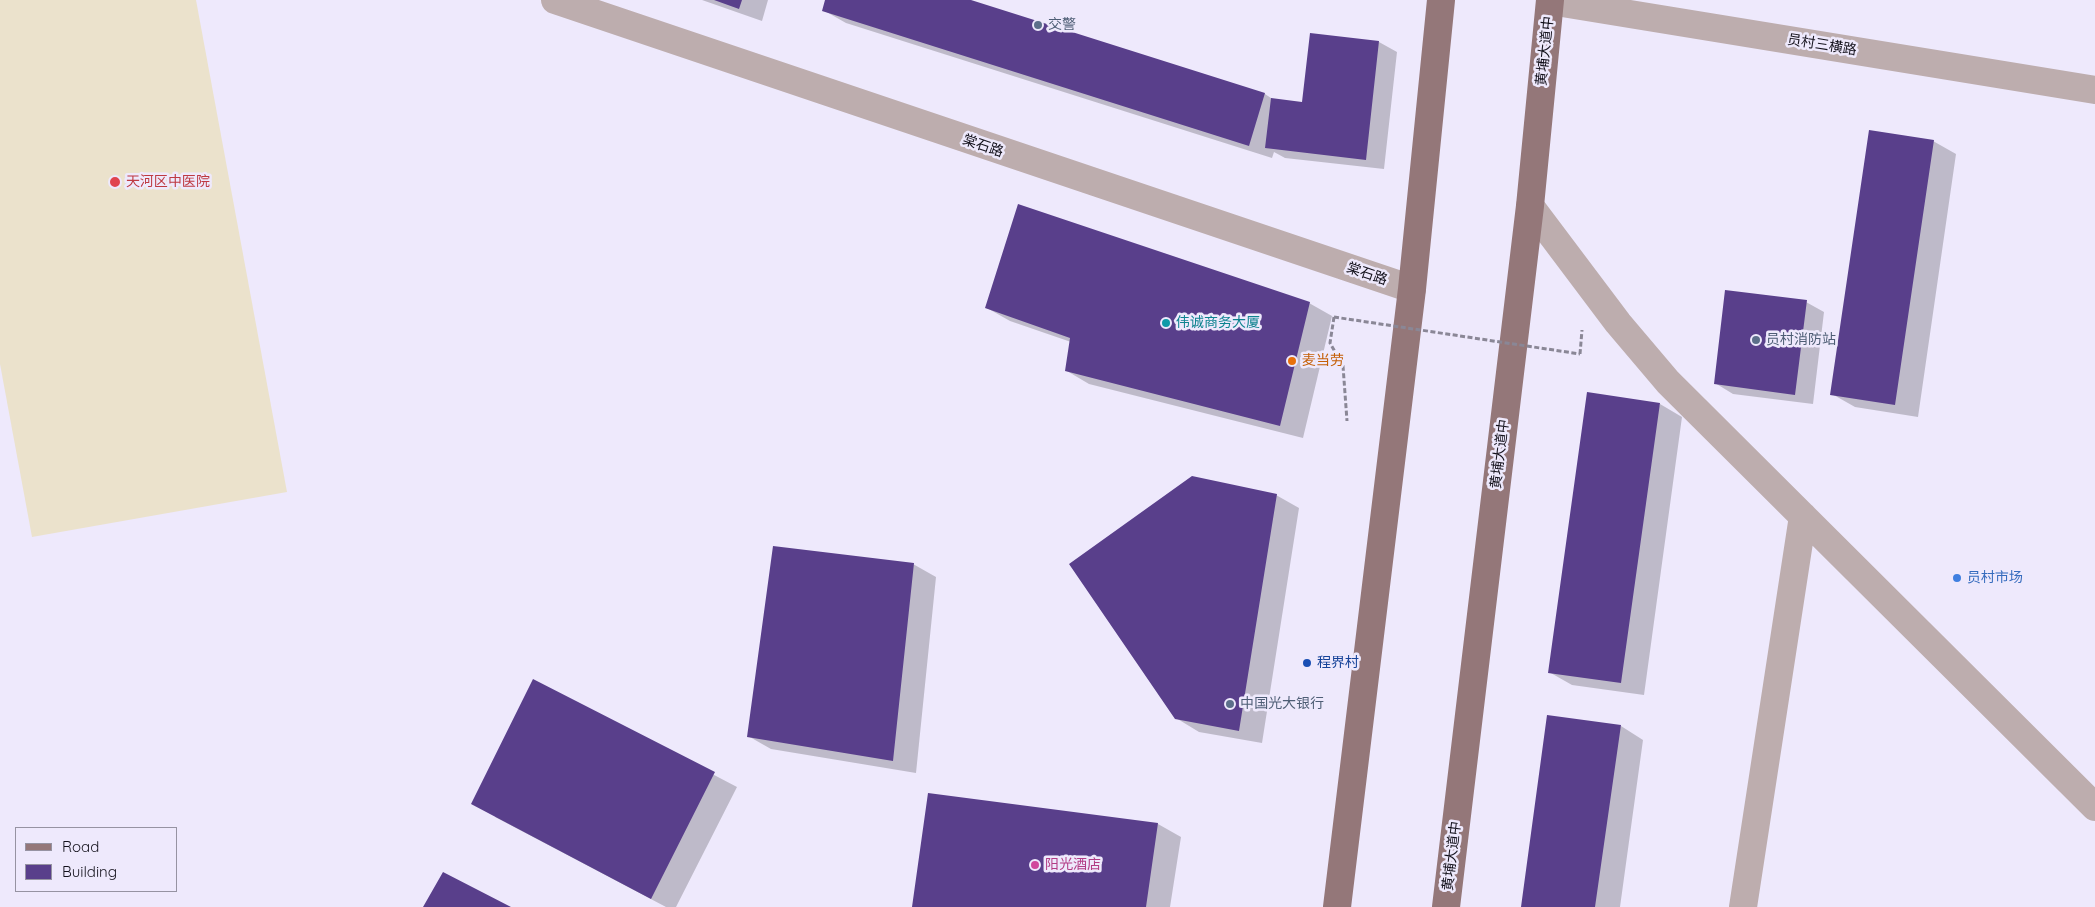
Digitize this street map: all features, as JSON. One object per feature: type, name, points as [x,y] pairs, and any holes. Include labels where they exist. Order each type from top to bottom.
[{"type":"main road","points":[[1337,907],[1412,289],[1442,0]]},
{"type":"main road","name":"黄埔大道中","points":[[1446,907],[1530,206],[1550,1]]},
{"type":"street","name":"棠石路","points":[[555,0],[768,74],[1412,289]]},
{"type":"street","name":"员村三横路","points":[[1550,1],[2095,90]]},
{"type":"street","points":[[1530,206],[1618,323],[1668,382],[2095,807]]},
{"type":"street","points":[[1743,907],[1802,516]]},
{"type":"path","points":[[1347,421],[1343,366],[1330,343],[1334,317],[1580,354]]},
{"type":"shaded area","name":"天河区中医院","points":[[0,0],[196,0],[287,492],[32,537],[0,364]]},
{"type":"building","points":[[714,0],[742,0],[739,9]]},
{"type":"building","points":[[825,0],[971,0],[1265,93],[1249,146],[822,11]]},
{"type":"building","points":[[1310,33],[1379,41],[1366,160],[1265,148],[1271,98],[1302,102]]},
{"type":"building","points":[[1869,130],[1934,140],[1895,405],[1830,395]]},
{"type":"building","name":"伟诚商务大厦","points":[[1018,204],[1310,302],[1280,426],[1065,371],[1070,338],[985,308]]},
{"type":"building","points":[[1725,290],[1807,300],[1795,395],[1714,384]]},
{"type":"building","points":[[1587,392],[1660,403],[1621,683],[1548,673]]},
{"type":"building","points":[[1192,476],[1277,494],[1239,731],[1175,719],[1069,564]]},
{"type":"building","points":[[773,546],[914,563],[893,761],[747,737]]},
{"type":"building","points":[[533,679],[715,772],[651,899],[471,804]]},
{"type":"building","points":[[1547,715],[1621,725],[1595,907],[1521,907]]},
{"type":"building","name":"阳光酒店","points":[[928,793],[1158,823],[1146,907],[912,907]]},
{"type":"building","points":[[443,872],[511,907],[423,907]]},
{"type":"place","name":"交警","points":[[1038,25]]},
{"type":"place","name":"天河区中医院","points":[[115,182]]},
{"type":"place","name":"伟诚商务大厦","points":[[1166,323]]},
{"type":"place","name":"员村消防站","points":[[1756,340]]},
{"type":"place","name":"麦当劳","points":[[1292,361]]},
{"type":"place","name":"员村市场","points":[[1957,578]]},
{"type":"place","name":"程界村","points":[[1307,663]]},
{"type":"place","name":"中国光大银行","points":[[1230,704]]},
{"type":"place","name":"阳光酒店","points":[[1035,865]]}]
